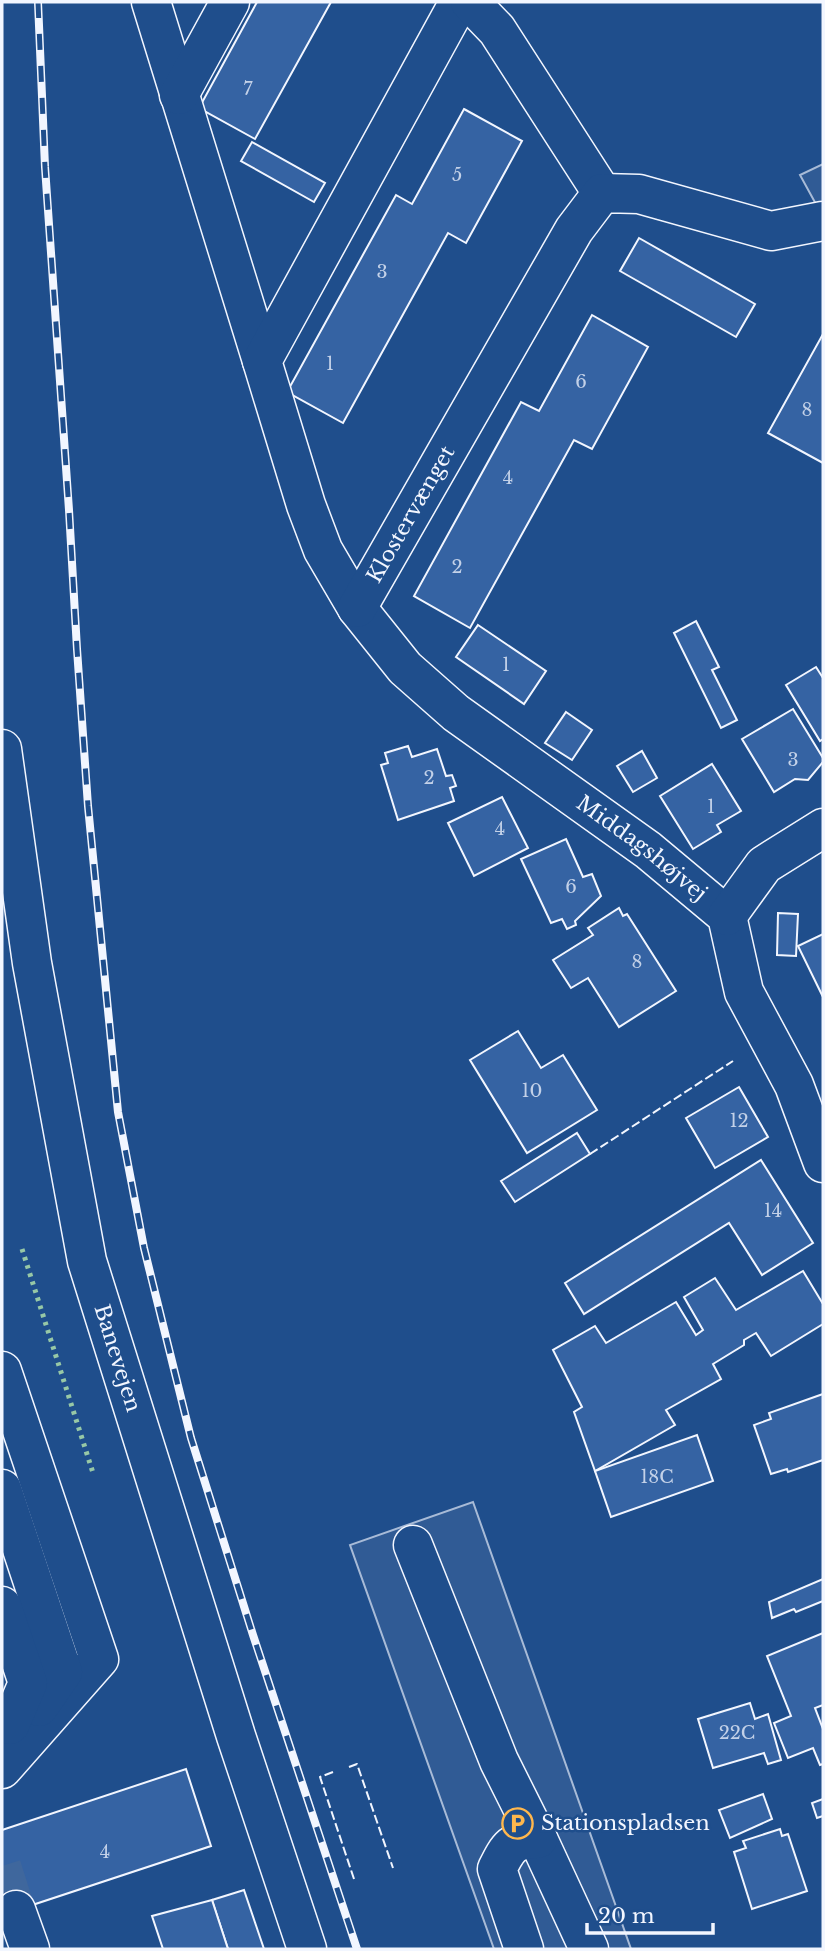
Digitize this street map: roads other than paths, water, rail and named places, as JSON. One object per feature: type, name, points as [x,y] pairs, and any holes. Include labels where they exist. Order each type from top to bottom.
[{"type":"street","name":"Klostervænget","points":[[151,2],[306,505],[323,550],[357,608],[574,230],[602,193]]},
{"type":"street","points":[[180,95],[230,2]]},
{"type":"street","points":[[262,361],[459,2]]},
{"type":"street","points":[[470,2],[497,30],[602,193],[639,194],[771,231],[823,221]]},
{"type":"street","name":"Middagshøjvej","points":[[357,608],[405,668],[456,713],[648,850],[727,916],[744,992],[794,1084],[823,1163]]},
{"type":"street","name":"Banevejen","points":[[2,749],[32,963],[87,1261],[236,1736],[307,1949]]},
{"type":"street","points":[[727,916],[764,865],[823,828]]},
{"type":"street","points":[[2,1371],[99,1659],[2,1769]]},
{"type":"street","points":[[2,1489],[63,1672],[2,1762]]},
{"type":"street","points":[[413,1545],[499,1761],[589,1949]]},
{"type":"street","points":[[2,1606],[28,1683],[2,1743]]},
{"type":"street","points":[[524,1949],[497,1869],[507,1847],[525,1839],[538,1839]]},
{"type":"tunnel","points":[[2,1866],[16,1910]]},
{"type":"railway","points":[[38,2],[45,167],[88,806],[118,1112],[144,1248],[191,1438],[357,1949]]},
{"type":"place","name":"Stationspladsen","points":[[518,1823]]}]
